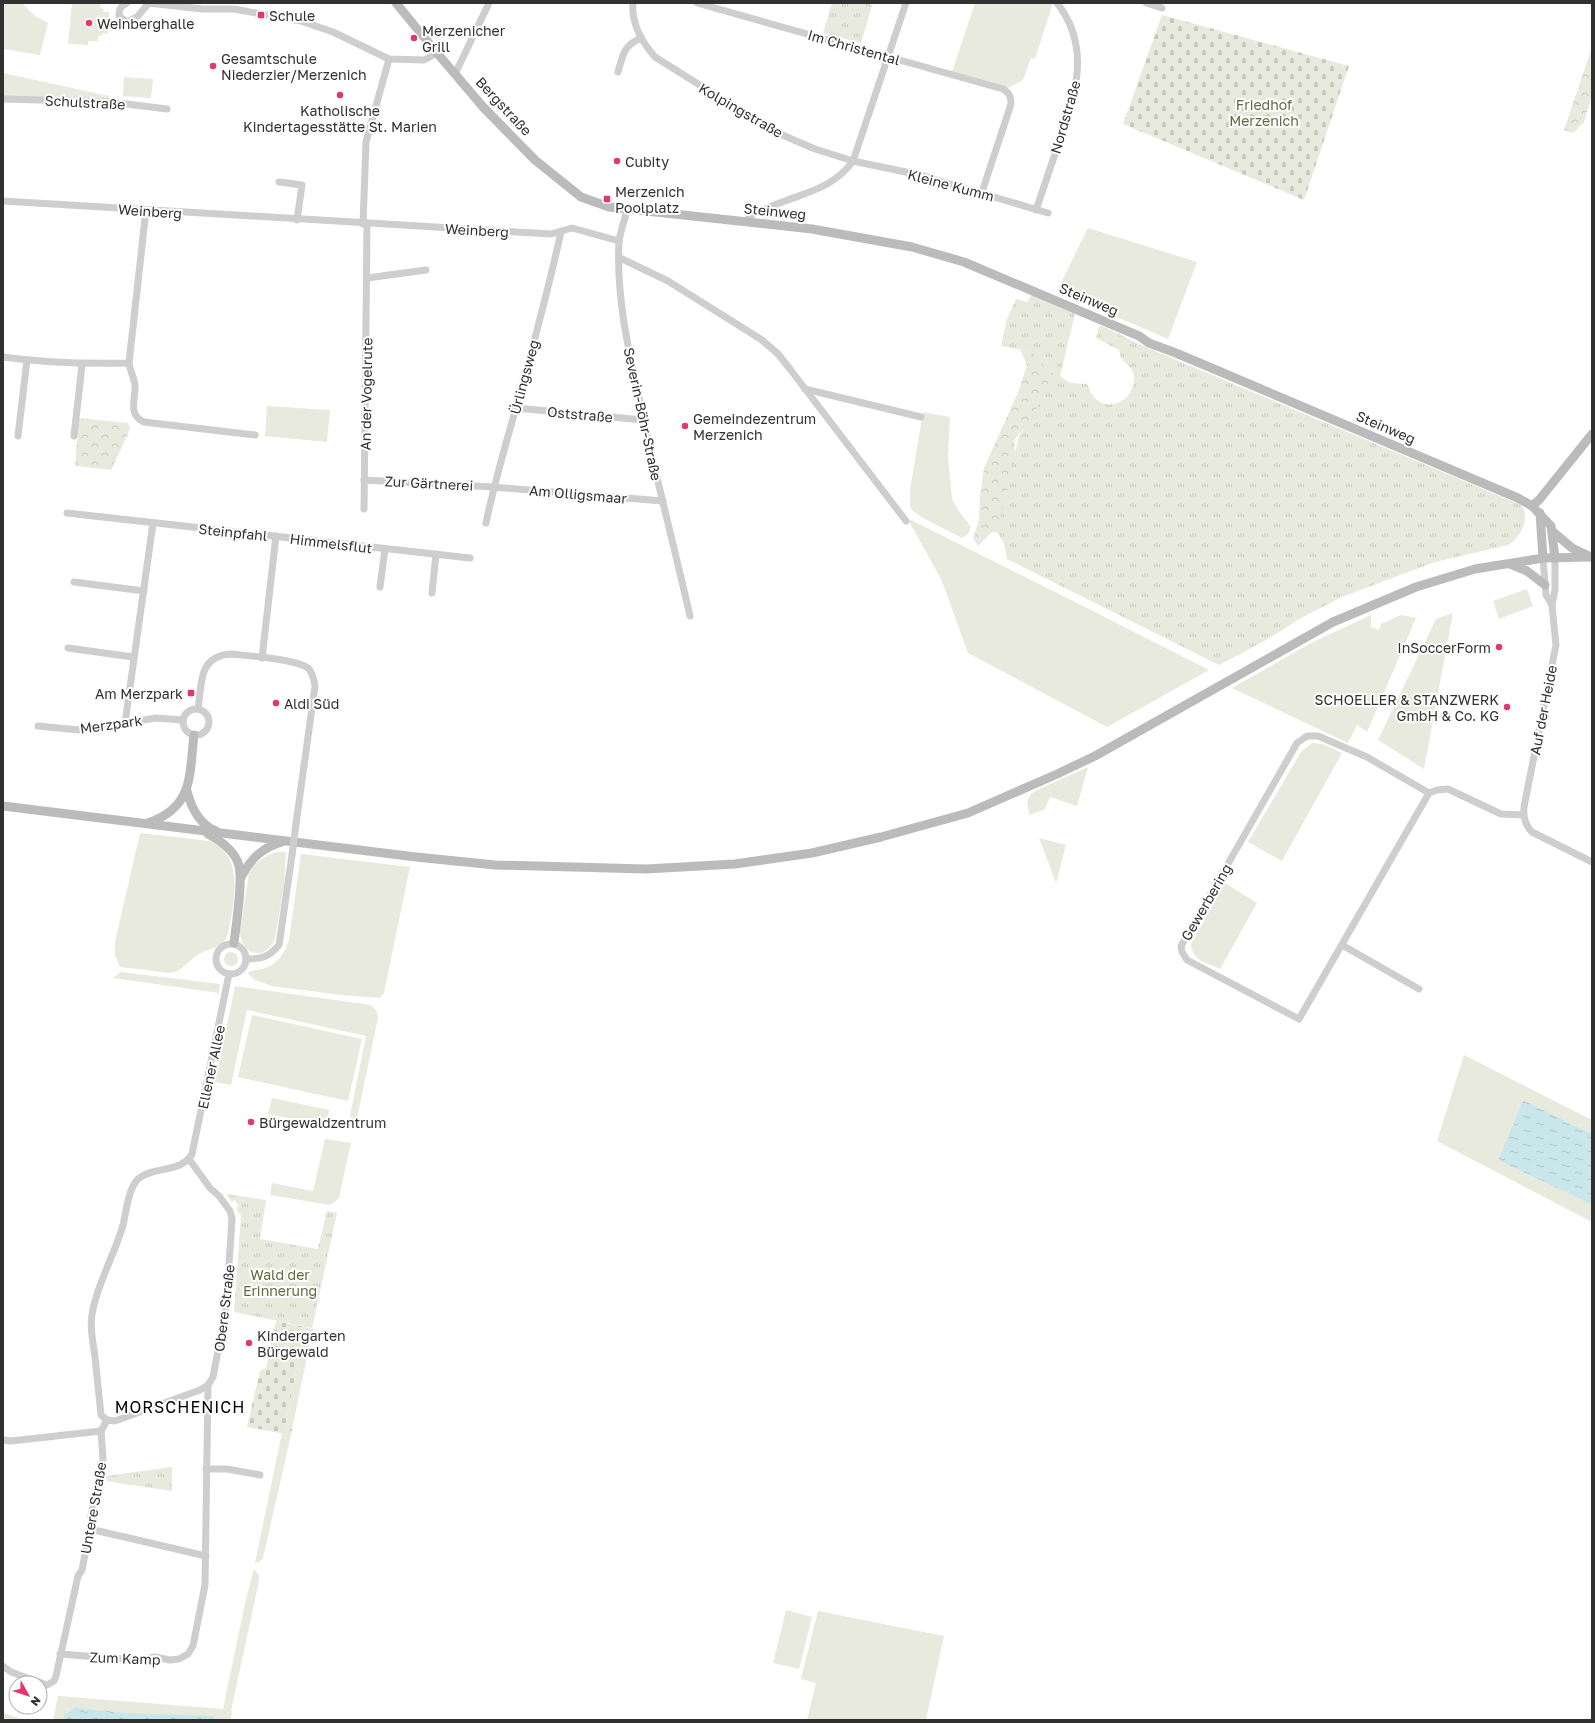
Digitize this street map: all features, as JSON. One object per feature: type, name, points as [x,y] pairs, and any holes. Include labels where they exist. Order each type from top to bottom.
[{"type":"main road","name":"Bergstraße","points":[[396,3],[436,53],[484,108],[535,160],[581,197],[608,207]]},
{"type":"main road","name":"Steinweg","points":[[608,207],[812,229],[912,247],[964,262],[1139,336],[1154,345],[1518,498],[1532,506],[1551,526],[1555,558]]},
{"type":"main road","points":[[1532,506],[1539,500],[1592,434]]},
{"type":"main road","points":[[1540,513],[1543,558]]},
{"type":"main road","points":[[1552,531],[1572,548],[1591,557]]},
{"type":"main road","points":[[3,806],[223,834],[495,865],[646,869],[735,864],[812,853],[881,837],[968,813],[1055,775],[1095,756],[1333,622],[1416,587],[1475,569],[1543,558],[1591,557]]},
{"type":"main road","points":[[1510,564],[1527,571],[1545,585]]},
{"type":"main road","points":[[194,735],[187,791],[190,803],[202,822],[223,834]]},
{"type":"main road","points":[[146,824],[160,819],[171,812],[187,791]]},
{"type":"main road","points":[[201,831],[214,837],[225,845],[239,865],[241,877],[234,943]]},
{"type":"main road","points":[[241,877],[254,857],[273,844],[284,841]]},
{"type":"street","points":[[127,3],[121,6],[119,10],[120,16],[127,22],[137,17],[149,3],[203,9],[234,9],[301,21],[333,32],[389,59],[424,60],[436,53]]},
{"type":"street","points":[[455,74],[489,3]]},
{"type":"street","name":"Kolpingstraße","points":[[633,3],[634,18],[641,38],[651,53],[662,63],[780,134],[815,149],[853,160]]},
{"type":"street","name":"Im Christental","points":[[697,3],[1003,89],[1010,95],[1011,104],[982,192]]},
{"type":"street","points":[[745,222],[753,214],[822,188],[843,173],[853,160],[906,3]]},
{"type":"street","name":"Nordstraße","points":[[1036,210],[1070,110],[1077,76],[1078,62],[1075,39],[1066,17],[1057,3]]},
{"type":"street","points":[[1146,3],[1162,8]]},
{"type":"street","points":[[618,72],[624,50],[633,42],[641,38]]},
{"type":"street","name":"An der Vogelrute","points":[[364,509],[367,278],[365,224],[366,142],[389,59]]},
{"type":"street","name":"Schulstraße","points":[[3,99],[110,102],[167,109]]},
{"type":"street","name":"Kleine Kumm","points":[[853,160],[920,175],[982,192],[1048,213]]},
{"type":"street","points":[[278,182],[302,185],[297,220]]},
{"type":"street","name":"Weinberg","points":[[3,201],[297,220],[551,234],[572,228],[619,241]]},
{"type":"street","points":[[146,210],[129,363],[134,385],[133,411],[139,420],[144,422],[255,435]]},
{"type":"street","name":"Severin-Böhr-Straße","points":[[627,210],[619,241],[619,271],[622,308],[630,359],[643,420],[690,616]]},
{"type":"street","name":"Ürlingsweg","points":[[486,523],[493,487],[516,408],[554,265],[560,232]]},
{"type":"street","points":[[620,258],[668,281],[762,340],[778,354],[906,521]]},
{"type":"street","points":[[367,278],[426,270]]},
{"type":"street","points":[[3,357],[82,365],[129,363]]},
{"type":"street","points":[[18,436],[27,360]]},
{"type":"street","points":[[74,436],[82,365]]},
{"type":"street","points":[[805,389],[921,417]]},
{"type":"street","name":"Oststraße","points":[[516,408],[643,420]]},
{"type":"street","name":"Zur Gärtnerei","points":[[364,480],[493,487]]},
{"type":"street","name":"Am Olligsmaar","points":[[493,487],[663,501]]},
{"type":"street","name":"Steinpfahl","points":[[67,513],[276,536],[262,658]]},
{"type":"street","points":[[125,723],[133,657],[153,523]]},
{"type":"street","name":"Himmelsflut","points":[[276,536],[470,558]]},
{"type":"street","name":"Himmelsflut","points":[[380,587],[385,549]]},
{"type":"street","points":[[432,593],[436,554]]},
{"type":"street","name":"Auf der Heide","points":[[1543,558],[1546,595],[1552,605]]},
{"type":"street","name":"Auf der Heide","points":[[1524,815],[1524,807],[1556,645],[1552,605],[1555,590],[1555,558]]},
{"type":"street","points":[[74,582],[144,591]]},
{"type":"street","points":[[68,648],[133,657]]},
{"type":"street","points":[[198,709],[204,669],[208,662],[221,654],[289,661],[302,664],[312,674],[315,686],[279,945],[272,954],[261,958],[246,959]]},
{"type":"street","points":[[198,709],[208,716],[209,723],[206,731],[199,735],[194,735],[190,734],[184,728],[183,720],[186,713],[190,710],[198,709]]},
{"type":"street","name":"Merzpark","points":[[38,726],[80,730],[110,728],[125,723],[156,718],[183,720]]},
{"type":"street","name":"Gewerbering","points":[[1307,736],[1318,736],[1368,758],[1429,793],[1299,1019],[1187,960],[1182,952],[1181,946],[1297,743],[1307,736]]},
{"type":"street","points":[[1429,793],[1442,789],[1456,792],[1501,814],[1524,815],[1527,826],[1532,832],[1592,862]]},
{"type":"street","points":[[234,943],[243,949],[246,959],[246,964],[240,971],[229,974],[218,968],[215,956],[222,946],[234,943]]},
{"type":"street","points":[[1342,945],[1419,989]]},
{"type":"street","name":"Ellener Allee","points":[[189,1159],[192,1154],[198,1127],[229,974]]},
{"type":"street","points":[[189,1159],[183,1163],[148,1174],[138,1179],[128,1203],[123,1226],[93,1308],[91,1327],[101,1415],[107,1420],[115,1421],[200,1390],[208,1385]]},
{"type":"street","name":"Obere Straße","points":[[188,1654],[193,1646],[205,1585],[208,1385],[213,1377],[226,1308],[232,1219],[230,1212],[219,1196],[210,1188],[189,1159]]},
{"type":"street","points":[[3,1440],[11,1441],[101,1431],[107,1420]]},
{"type":"street","name":"Untere Straße","points":[[3,1666],[11,1672],[47,1685],[51,1684],[56,1676],[78,1576],[82,1570],[91,1516],[103,1460],[101,1431]]},
{"type":"street","points":[[206,1469],[227,1469],[260,1475]]},
{"type":"street","points":[[90,1529],[206,1556]]},
{"type":"street","name":"Zum Kamp","points":[[60,1654],[137,1660],[155,1657],[170,1660],[179,1659],[188,1654]]},
{"type":"green space","points":[[3,3],[22,3],[35,16],[48,23],[40,55],[4,49],[3,55]]},
{"type":"green space","name":"Weinberghalle","points":[[72,3],[101,3],[100,8],[104,9],[103,12],[109,12],[108,34],[102,33],[102,36],[98,36],[98,41],[88,41],[88,45],[68,44]]},
{"type":"green space","points":[[832,3],[866,3],[872,5],[861,43],[823,33]]},
{"type":"green space","points":[[975,3],[1053,3],[1035,59],[1031,58],[1023,80],[1008,88],[952,72]]},
{"type":"green space","name":"Friedhof Merzenich","points":[[1162,15],[1349,66],[1304,200],[1123,124]]},
{"type":"green space","points":[[1592,47],[1592,95],[1584,122],[1573,133],[1564,130]]},
{"type":"green space","points":[[3,73],[109,96],[108,101],[3,98]]},
{"type":"green space","points":[[124,77],[153,79],[151,98],[123,96]]},
{"type":"green space","points":[[782,208],[778,219],[762,218],[766,214]]},
{"type":"green space","points":[[1088,228],[1197,262],[1168,339],[1057,291]]},
{"type":"green space","points":[[1031,295],[1075,314],[1060,376],[1070,383],[1087,384],[1093,396],[1104,404],[1110,405],[1117,403],[1128,396],[1134,383],[1134,376],[1131,368],[1121,358],[1119,350],[1096,338],[1099,327],[1102,326],[1150,349],[1521,505],[1525,516],[1523,527],[1513,542],[1508,545],[1435,562],[1342,597],[1301,618],[1268,639],[1219,665],[1007,559],[1004,543],[997,532],[1019,436],[1056,377],[1032,352],[1001,346],[1007,319],[1016,299],[1027,302]]},
{"type":"green space","points":[[1020,349],[1032,352],[1056,376],[1069,383],[1015,439],[1014,448],[1025,468],[1015,481],[997,532],[992,532],[978,546],[973,538],[979,520],[980,496],[984,468],[1019,390],[1027,365]]},
{"type":"green space","points":[[267,406],[330,410],[327,442],[265,436]]},
{"type":"green space","points":[[923,412],[950,417],[948,456],[952,499],[958,510],[971,527],[968,534],[962,538],[921,517],[912,510],[910,506],[910,489]]},
{"type":"green space","points":[[79,418],[128,423],[130,428],[128,434],[111,470],[75,466]]},
{"type":"green space","points":[[911,520],[1209,670],[1107,727],[968,653],[942,581],[909,521]]},
{"type":"green space","points":[[1527,589],[1533,606],[1499,619],[1493,601]]},
{"type":"green space","points":[[1453,613],[1424,769],[1378,740],[1436,619]]},
{"type":"green space","points":[[1371,615],[1371,627],[1379,630],[1381,624],[1401,615],[1416,618],[1367,732],[1357,725],[1348,743],[1232,688],[1311,643]]},
{"type":"green space","points":[[1312,743],[1323,744],[1342,753],[1282,861],[1248,842],[1301,752]]},
{"type":"green space","points":[[1088,767],[1077,806],[1050,797],[1045,809],[1030,815],[1028,799],[1035,791]]},
{"type":"green space","points":[[140,833],[209,841],[227,854],[234,874],[235,885],[233,908],[225,940],[217,946],[197,955],[180,969],[171,973],[120,967],[115,955],[115,942]]},
{"type":"green space","points":[[1039,838],[1066,845],[1056,883]]},
{"type":"green space","points":[[277,852],[286,852],[284,886],[275,938],[266,950],[260,953],[255,953],[245,947],[240,932],[249,873],[261,860],[268,855]]},
{"type":"green space","points":[[301,854],[410,867],[384,993],[380,998],[341,995],[272,986],[255,980],[247,973],[272,965],[280,958],[285,950],[289,940]]},
{"type":"green space","points":[[1225,883],[1257,903],[1220,969],[1197,958],[1192,950],[1191,944]]},
{"type":"green space","points":[[228,952],[234,952],[238,956],[238,962],[234,966],[228,966],[224,962],[224,956]]},
{"type":"green space","points":[[121,972],[220,984],[219,993],[113,978]]},
{"type":"green space","points":[[235,986],[371,1005],[377,1012],[378,1018],[356,1123],[349,1121],[366,1036],[247,1010],[231,1085],[215,1082]]},
{"type":"green space","points":[[252,1015],[362,1039],[348,1101],[238,1077]]},
{"type":"green space","points":[[1464,1055],[1592,1120],[1592,1134],[1523,1100],[1498,1160],[1592,1205],[1592,1222],[1437,1141]]},
{"type":"green space","points":[[272,1098],[329,1110],[326,1126],[268,1114]]},
{"type":"green space","points":[[325,1139],[351,1143],[339,1197],[336,1201],[330,1205],[270,1195],[272,1183],[313,1191]]},
{"type":"green space","name":"Wald der Erinnerung","points":[[226,1194],[266,1200],[260,1239],[318,1249],[327,1211],[337,1213],[312,1328],[234,1312],[241,1216],[236,1208],[239,1206],[234,1200],[232,1202]]},
{"type":"green space","points":[[276,1321],[305,1327],[285,1427],[292,1429],[291,1435],[247,1427],[260,1371],[266,1368]]},
{"type":"green space","points":[[305,1327],[313,1329],[292,1429],[285,1427]]},
{"type":"green space","points":[[282,1433],[291,1435],[263,1558],[259,1562],[255,1563]]},
{"type":"green space","points":[[172,1467],[172,1491],[106,1481],[106,1476]]},
{"type":"green space","points":[[254,1569],[259,1575],[259,1581],[231,1711],[231,1720],[53,1720],[58,1696],[223,1709],[245,1603]]},
{"type":"green space","points":[[786,1610],[812,1617],[799,1669],[773,1663]]},
{"type":"green space","points":[[818,1611],[944,1636],[926,1720],[807,1720],[816,1683],[801,1679]]},
{"type":"green space","points":[[3,1713],[25,1720],[3,1720]]},
{"type":"water","points":[[1523,1100],[1592,1134],[1592,1205],[1498,1160]]},
{"type":"water","points":[[76,1708],[125,1713],[213,1716],[217,1720],[63,1720],[65,1714]]},
{"type":"place","name":"Schule","points":[[261,15]]},
{"type":"place","name":"Weinberghalle","points":[[89,23]]},
{"type":"place","name":"Merzenicher Grill","points":[[414,38]]},
{"type":"place","name":"Gesamtschule Niederzier/Merzenich","points":[[213,66]]},
{"type":"place","name":"Katholische Kindertagesstätte St. Marien","points":[[340,95]]},
{"type":"place","name":"Cubity","points":[[617,161]]},
{"type":"place","name":"Merzenich Poolplatz","points":[[607,199]]},
{"type":"place","name":"Gemeindezentrum Merzenich","points":[[685,426]]},
{"type":"place","name":"InSoccerForm","points":[[1499,647]]},
{"type":"place","name":"Am Merzpark","points":[[191,693]]},
{"type":"place","name":"Aldi Süd","points":[[276,703]]},
{"type":"place","name":"SCHOELLER & STANZWERK GmbH & Co. KG","points":[[1507,707]]},
{"type":"place","name":"Bürgewaldzentrum","points":[[251,1122]]},
{"type":"place","name":"Kindergarten Bürgewald","points":[[249,1343]]},
{"type":"district","name":"MORSCHENICH","points":[[180,1407]]}]
